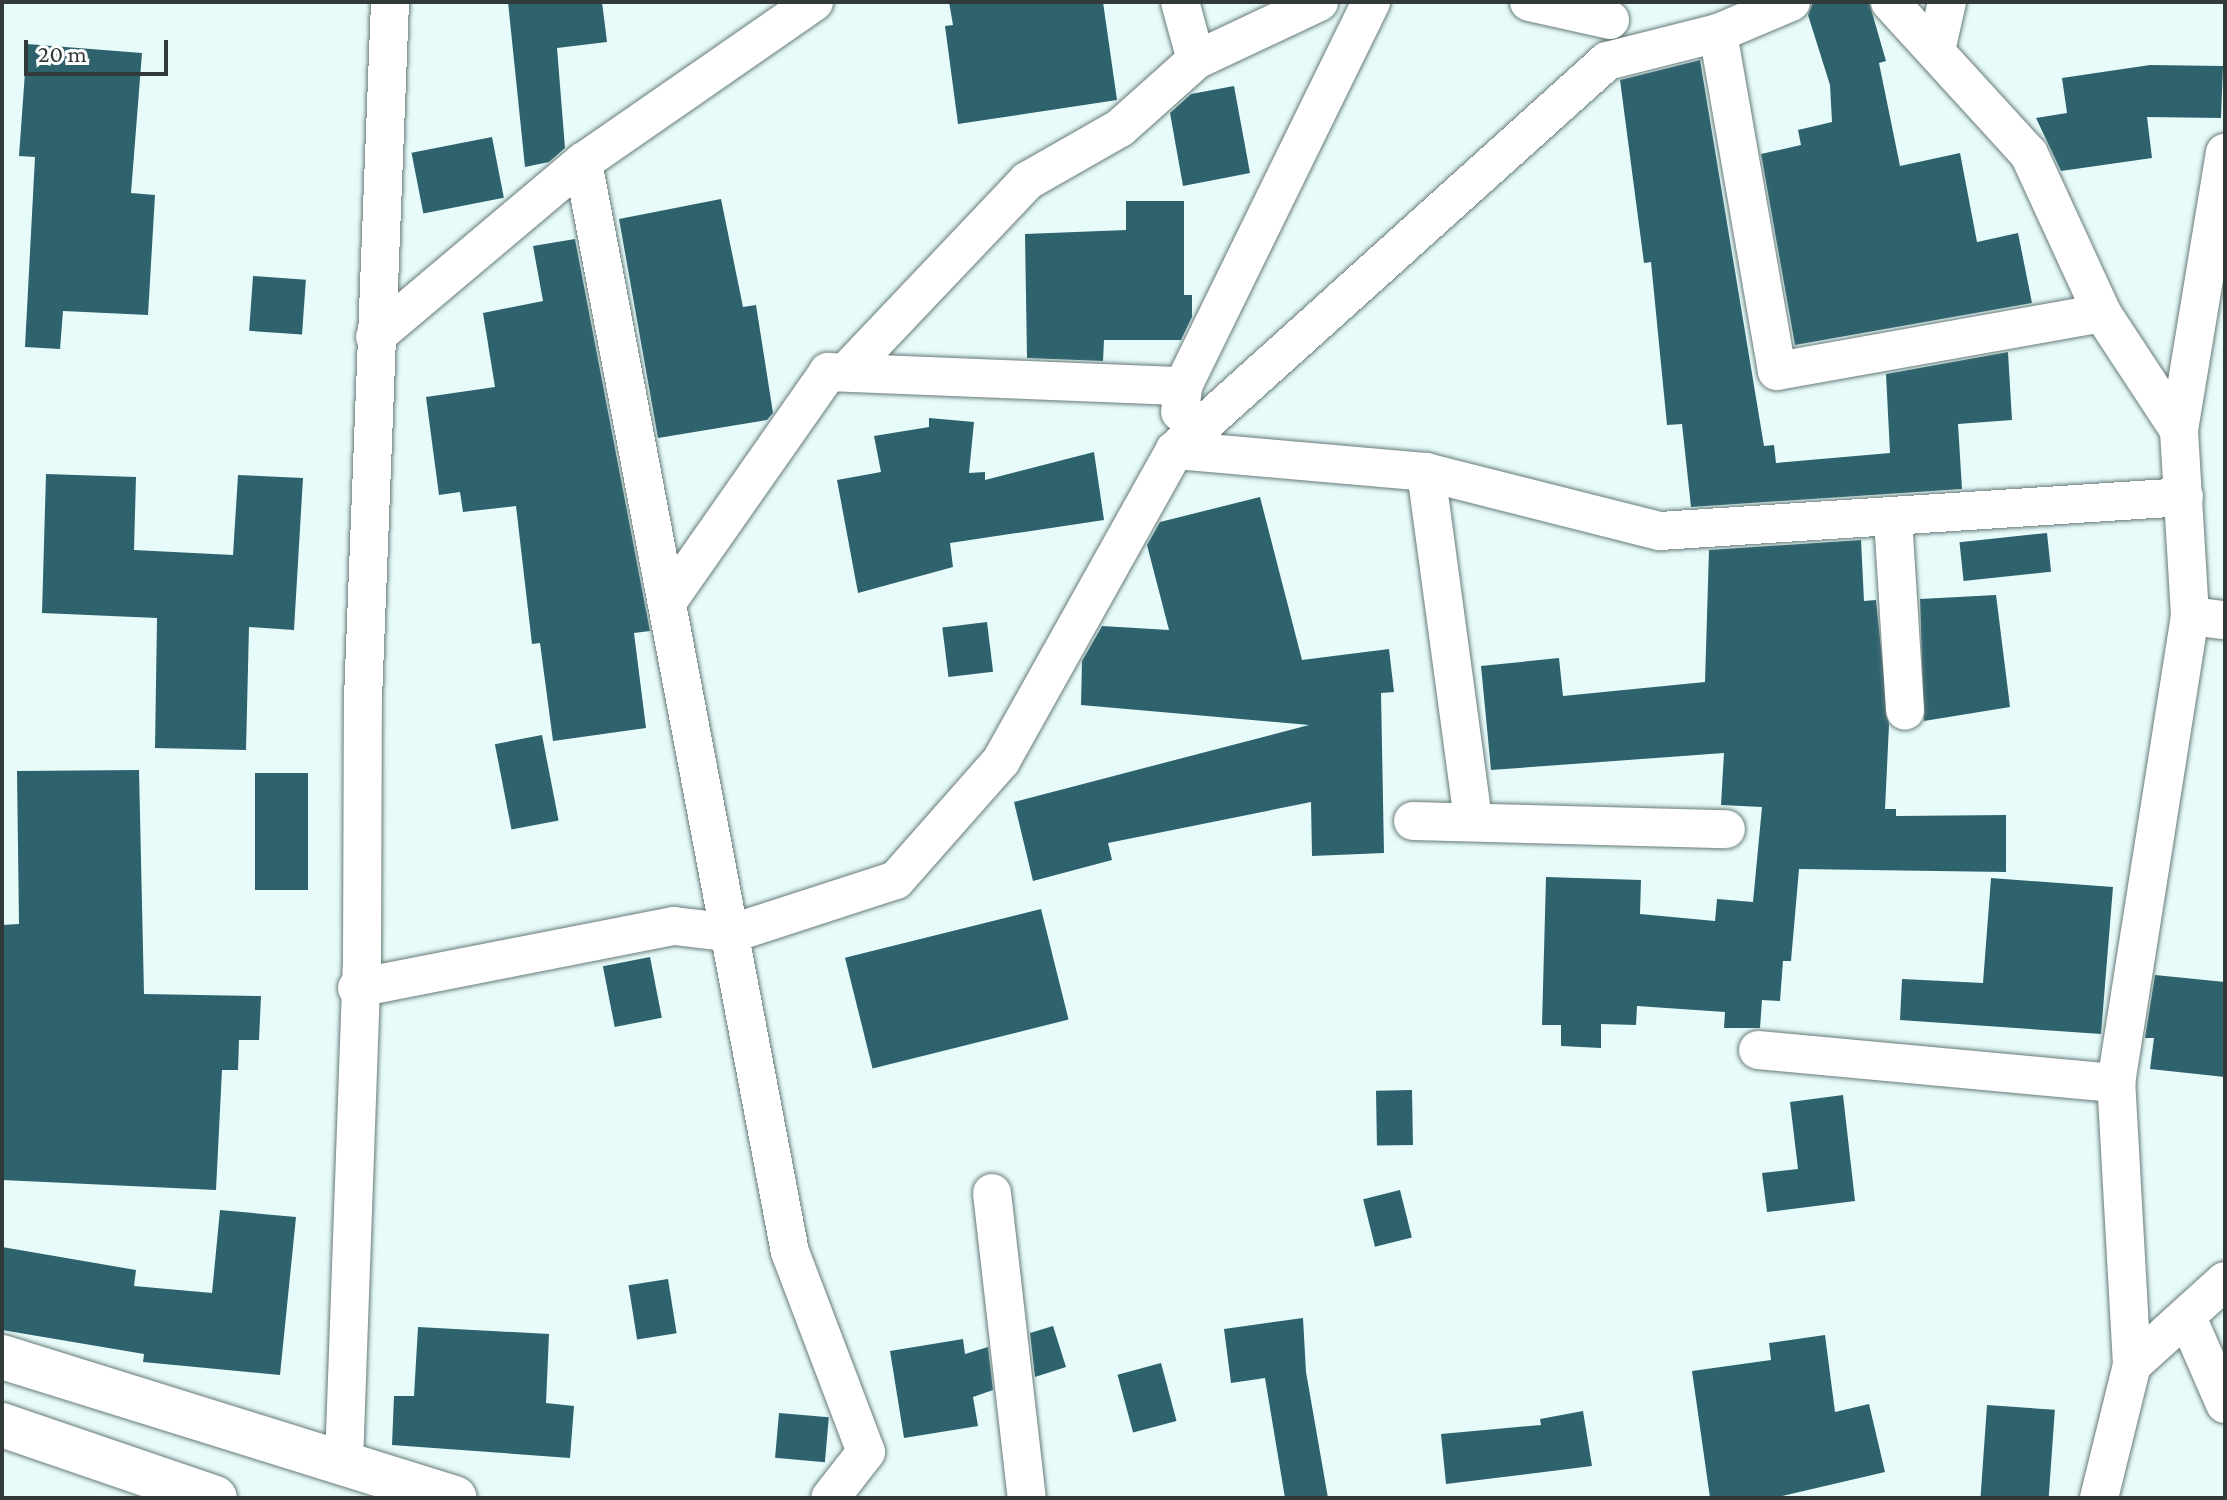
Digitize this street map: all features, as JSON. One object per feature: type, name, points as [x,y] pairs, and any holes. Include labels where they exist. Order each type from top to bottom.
[{"type":"main road","points":[[2,1357],[455,1498]]},
{"type":"main road","points":[[2,1425],[215,1498]]},
{"type":"street","points":[[344,1462],[375,337],[390,2]]},
{"type":"street","points":[[375,337],[583,162],[814,2]]},
{"type":"street","points":[[1180,2],[1196,60]]},
{"type":"street","points":[[847,371],[1027,181],[1120,128],[1196,60],[1319,2]]},
{"type":"street","points":[[1175,450],[1183,386],[1371,2]]},
{"type":"street","points":[[1529,2],[1608,11],[1607,61]]},
{"type":"street","points":[[357,988],[674,926],[733,933],[896,880],[1001,761],[1175,450],[1607,61],[1718,33],[1791,2]]},
{"type":"street","points":[[1890,2],[1937,46],[2029,154],[2102,313],[2179,430]]},
{"type":"street","points":[[1937,46],[1947,2]]},
{"type":"street","points":[[1718,33],[1777,371],[2102,313]]},
{"type":"street","points":[[2099,1498],[2132,1365],[2116,1083],[2207,618],[2184,497],[2179,430],[2225,153]]},
{"type":"street","points":[[583,162],[670,598],[790,1252],[866,1452],[830,1498]]},
{"type":"street","points":[[670,598],[828,372],[1183,386]]},
{"type":"street","points":[[1175,450],[1426,472],[1660,531],[1893,519],[2184,497]]},
{"type":"street","points":[[1426,472],[1473,819]]},
{"type":"street","points":[[1893,519],[1905,711]]},
{"type":"street","points":[[1413,821],[1473,819],[1726,829]]},
{"type":"street","points":[[1758,1050],[2116,1083]]},
{"type":"street","points":[[992,1193],[1027,1498]]},
{"type":"street","points":[[2132,1365],[2225,1281]]},
{"type":"street","points":[[2187,1317],[2225,1404]]},
{"type":"building","points":[[508,2],[602,2],[607,42],[557,48],[565,148],[549,162],[525,167]]},
{"type":"building","points":[[949,2],[1103,2],[1117,100],[958,124],[945,26],[953,25]]},
{"type":"building","points":[[1813,2],[1869,2],[1886,61],[1879,63],[1900,166],[1960,153],[1977,242],[2018,233],[2032,303],[1795,345],[1761,154],[1801,145],[1798,130],[1832,122],[1830,85],[1808,15]]},
{"type":"building","points":[[27,44],[142,53],[131,193],[155,195],[148,315],[63,311],[60,349],[25,347],[35,157],[19,156]]},
{"type":"building","points":[[1700,60],[1764,446],[1774,445],[1776,463],[1890,453],[1886,374],[2008,352],[2012,420],[1958,424],[1962,489],[1691,507],[1682,424],[1667,425],[1651,262],[1644,263],[1620,80]]},
{"type":"building","points":[[2150,65],[2223,66],[2221,118],[2147,117],[2152,158],[2061,171],[2036,118],[2067,113],[2062,78]]},
{"type":"building","points":[[1234,86],[1250,173],[1183,186],[1170,113],[1191,94]]},
{"type":"building","points":[[492,137],[504,198],[423,214],[412,153]]},
{"type":"building","points":[[721,199],[743,307],[756,305],[773,413],[767,420],[658,438],[619,219]]},
{"type":"building","points":[[1126,201],[1184,201],[1184,295],[1192,295],[1192,317],[1181,340],[1104,340],[1103,361],[1027,358],[1025,234],[1126,230]]},
{"type":"building","points":[[575,239],[650,631],[634,633],[646,728],[553,741],[540,643],[532,644],[516,506],[463,512],[460,492],[439,495],[426,397],[495,387],[483,313],[543,301],[533,246]]},
{"type":"building","points":[[253,276],[306,280],[302,335],[249,331]]},
{"type":"building","points":[[929,418],[974,422],[969,473],[985,472],[985,480],[1094,452],[1104,520],[950,543],[953,567],[858,593],[837,480],[881,472],[874,436],[929,427]]},
{"type":"building","points":[[46,474],[136,477],[134,550],[233,555],[238,475],[303,478],[294,630],[249,627],[246,750],[155,748],[157,618],[42,613]]},
{"type":"building","points":[[1260,497],[1302,660],[1389,649],[1394,692],[1381,693],[1384,853],[1312,856],[1311,802],[1108,843],[1112,860],[1033,881],[1014,802],[1309,725],[1081,705],[1082,661],[1102,626],[1169,630],[1147,545],[1160,522]]},
{"type":"building","points":[[2047,533],[2051,572],[1964,581],[1959,542]]},
{"type":"building","points":[[1861,540],[1864,601],[1876,600],[1889,725],[1885,809],[1896,809],[1896,816],[2006,815],[2006,872],[1799,869],[1791,961],[1783,961],[1780,1001],[1762,1000],[1760,1028],[1724,1028],[1725,1012],[1637,1006],[1636,1025],[1601,1024],[1601,1048],[1561,1046],[1561,1025],[1542,1025],[1546,877],[1641,880],[1640,914],[1715,921],[1717,899],[1753,902],[1762,807],[1721,805],[1724,753],[1491,770],[1481,666],[1559,658],[1563,696],[1705,682],[1709,550]]},
{"type":"building","points":[[1996,595],[2010,707],[1924,721],[1920,599]]},
{"type":"building","points":[[987,622],[993,672],[948,677],[942,627]]},
{"type":"building","points":[[542,735],[559,820],[511,830],[495,744]]},
{"type":"building","points":[[139,770],[144,994],[261,996],[259,1040],[239,1040],[238,1070],[222,1070],[216,1190],[2,1180],[2,925],[19,924],[17,771]]},
{"type":"building","points":[[255,773],[308,773],[308,890],[255,890]]},
{"type":"building","points":[[1991,878],[2113,887],[2101,1034],[1900,1020],[1902,979],[1983,983]]},
{"type":"building","points":[[1041,909],[1069,1020],[873,1068],[845,958]]},
{"type":"building","points":[[650,957],[662,1018],[615,1027],[603,966]]},
{"type":"building","points":[[2155,975],[2225,982],[2225,1077],[2150,1069],[2154,1038],[2145,1038]]},
{"type":"building","points":[[1412,1090],[1413,1145],[1377,1146],[1376,1091]]},
{"type":"building","points":[[1843,1095],[1855,1201],[1767,1212],[1762,1173],[1798,1169],[1790,1102]]},
{"type":"building","points":[[1400,1190],[1412,1238],[1375,1247],[1363,1199]]},
{"type":"building","points":[[220,1210],[296,1217],[280,1375],[143,1362],[144,1354],[2,1330],[2,1247],[136,1270],[134,1286],[212,1293]]},
{"type":"building","points":[[668,1279],[677,1333],[637,1340],[628,1285]]},
{"type":"building","points":[[1303,1318],[1306,1372],[1328,1498],[1285,1498],[1265,1378],[1231,1383],[1224,1329]]},
{"type":"building","points":[[1053,1326],[1066,1367],[1035,1377],[1030,1333]]},
{"type":"building","points":[[418,1327],[549,1334],[546,1403],[574,1406],[570,1458],[392,1445],[394,1396],[414,1396]]},
{"type":"building","points":[[1825,1335],[1835,1412],[1869,1404],[1885,1472],[1774,1498],[1710,1498],[1692,1371],[1771,1360],[1769,1343]]},
{"type":"building","points":[[963,1339],[965,1354],[988,1347],[993,1390],[973,1397],[978,1426],[904,1438],[890,1351]]},
{"type":"building","points":[[1161,1363],[1177,1421],[1133,1433],[1118,1375]]},
{"type":"building","points":[[1987,1405],[2055,1410],[2049,1498],[1981,1498]]},
{"type":"building","points":[[1583,1411],[1592,1466],[1446,1484],[1441,1434],[1541,1425],[1540,1419]]},
{"type":"building","points":[[779,1413],[829,1417],[825,1462],[775,1458]]}]
